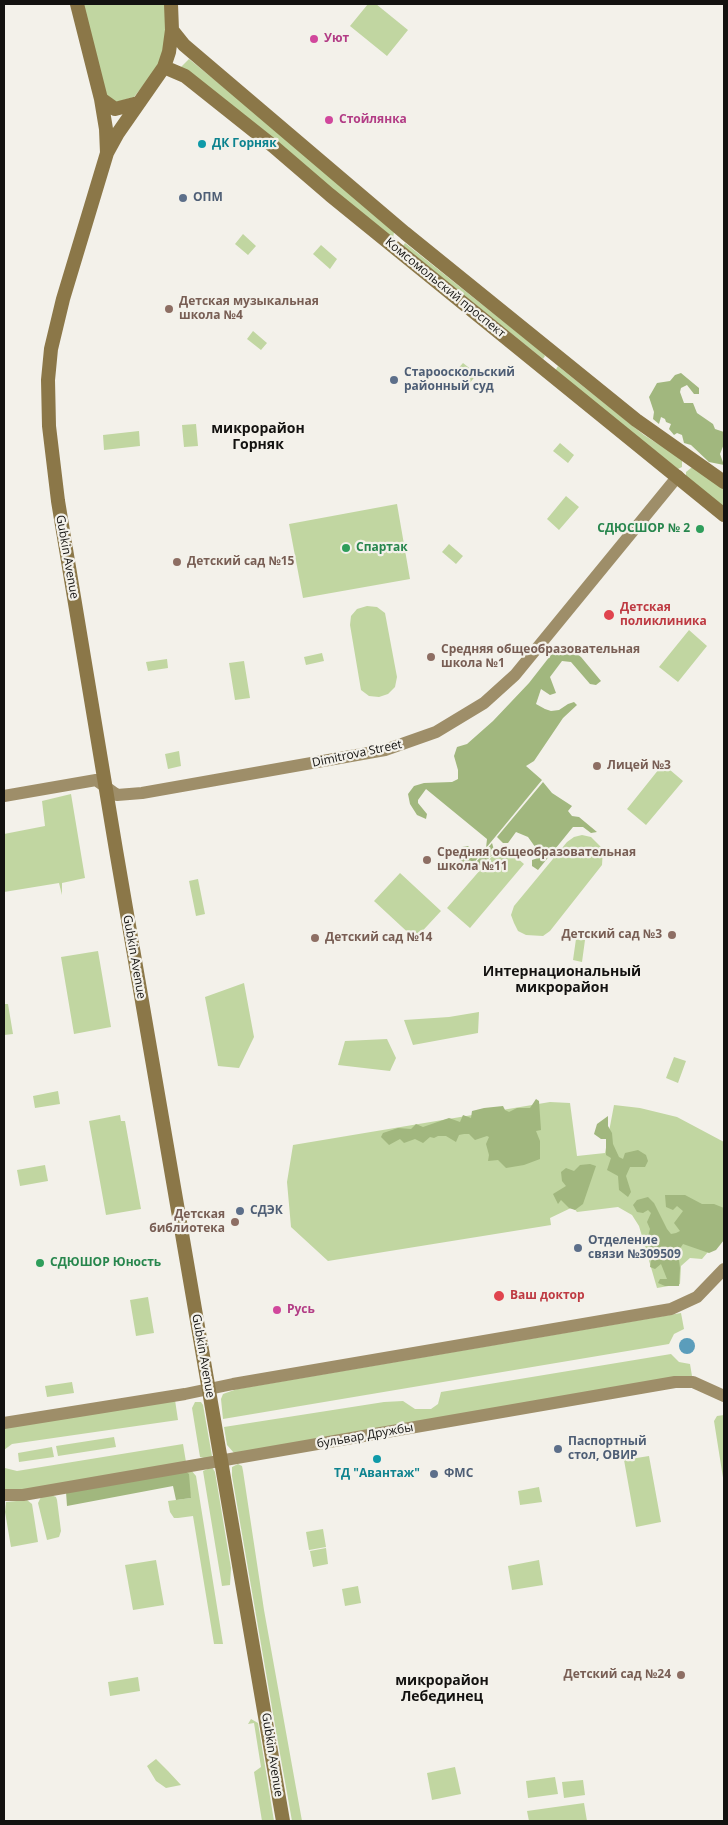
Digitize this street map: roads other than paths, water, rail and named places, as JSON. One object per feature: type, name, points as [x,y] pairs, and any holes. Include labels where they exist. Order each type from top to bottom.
[{"type":"main road","points":[[77,4],[100,99],[106,129],[108,153]]},
{"type":"main road","points":[[164,67],[169,52],[172,30],[171,4]]},
{"type":"main road","name":"Комсомольский проспект","points":[[172,30],[184,45],[404,233],[646,428],[692,458],[724,482]]},
{"type":"main road","name":"Комсомольский проспект","points":[[164,67],[185,76],[724,515]]},
{"type":"main road","name":"Gubkin Avenue","points":[[164,67],[138,103],[108,153],[56,328],[48,380],[49,426],[58,501],[282,1821]]},
{"type":"main road","points":[[100,99],[115,110],[138,103]]},
{"type":"main road","points":[[393,245],[404,233]]},
{"type":"main road","points":[[543,368],[555,354]]},
{"type":"main road","points":[[678,476],[692,458]]},
{"type":"main road","name":"Dimitrova Street","points":[[4,796],[96,780],[118,795],[142,793],[385,750],[436,732],[484,703],[515,675],[678,476]]},
{"type":"main road","points":[[4,1423],[185,1394],[671,1309],[697,1297],[724,1270]]},
{"type":"main road","name":"бульвар Дружбы","points":[[4,1495],[23,1495],[681,1382],[693,1382],[724,1396]]},
{"type":"water","points":[[687,1338],[693,1340],[695,1346],[693,1352],[687,1354],[681,1352],[679,1346],[681,1340]]},
{"type":"place","name":"Уют","points":[[314,39]]},
{"type":"place","name":"Стойлянка","points":[[329,120]]},
{"type":"place","name":"ДК Горняк","points":[[202,144]]},
{"type":"place","name":"ОПМ","points":[[183,198]]},
{"type":"place","name":"Детская музыкальная школа №4","points":[[169,309]]},
{"type":"place","name":"Старооскольский районный суд","points":[[394,380]]},
{"type":"place","name":"СДЮСШОР № 2","points":[[700,529]]},
{"type":"place","name":"Спартак","points":[[346,548]]},
{"type":"place","name":"Детский сад №15","points":[[177,562]]},
{"type":"place","name":"Детская поликлиника","points":[[609,615]]},
{"type":"place","name":"Средняя общеобразовательная школа №1","points":[[431,657]]},
{"type":"place","name":"Лицей №3","points":[[597,766]]},
{"type":"place","name":"Cредняя общеобразовательная школа №11","points":[[427,860]]},
{"type":"place","name":"Детский сад №3","points":[[672,935]]},
{"type":"place","name":"Детский сад №14","points":[[315,938]]},
{"type":"place","name":"СДЭК","points":[[240,1211]]},
{"type":"place","name":"Детская библиотека","points":[[235,1222]]},
{"type":"place","name":"Отделение связи №309509","points":[[578,1248]]},
{"type":"place","name":"СДЮШОР Юность","points":[[40,1263]]},
{"type":"place","name":"Ваш доктор","points":[[499,1296]]},
{"type":"place","name":"Русь","points":[[277,1310]]},
{"type":"place","name":"Паспортный стол, ОВИР","points":[[558,1449]]},
{"type":"place","name":"ТД \"Авантаж\"","points":[[377,1459]]},
{"type":"place","name":"ФМС","points":[[434,1474]]},
{"type":"place","name":"Детский сад №24","points":[[681,1675]]},
{"type":"district","name":"микрорайон Горняк","points":[[258,438]]},
{"type":"district","name":"Интернациональный микрорайон","points":[[562,980]]},
{"type":"district","name":"микрорайон Лебединец","points":[[442,1689]]}]
